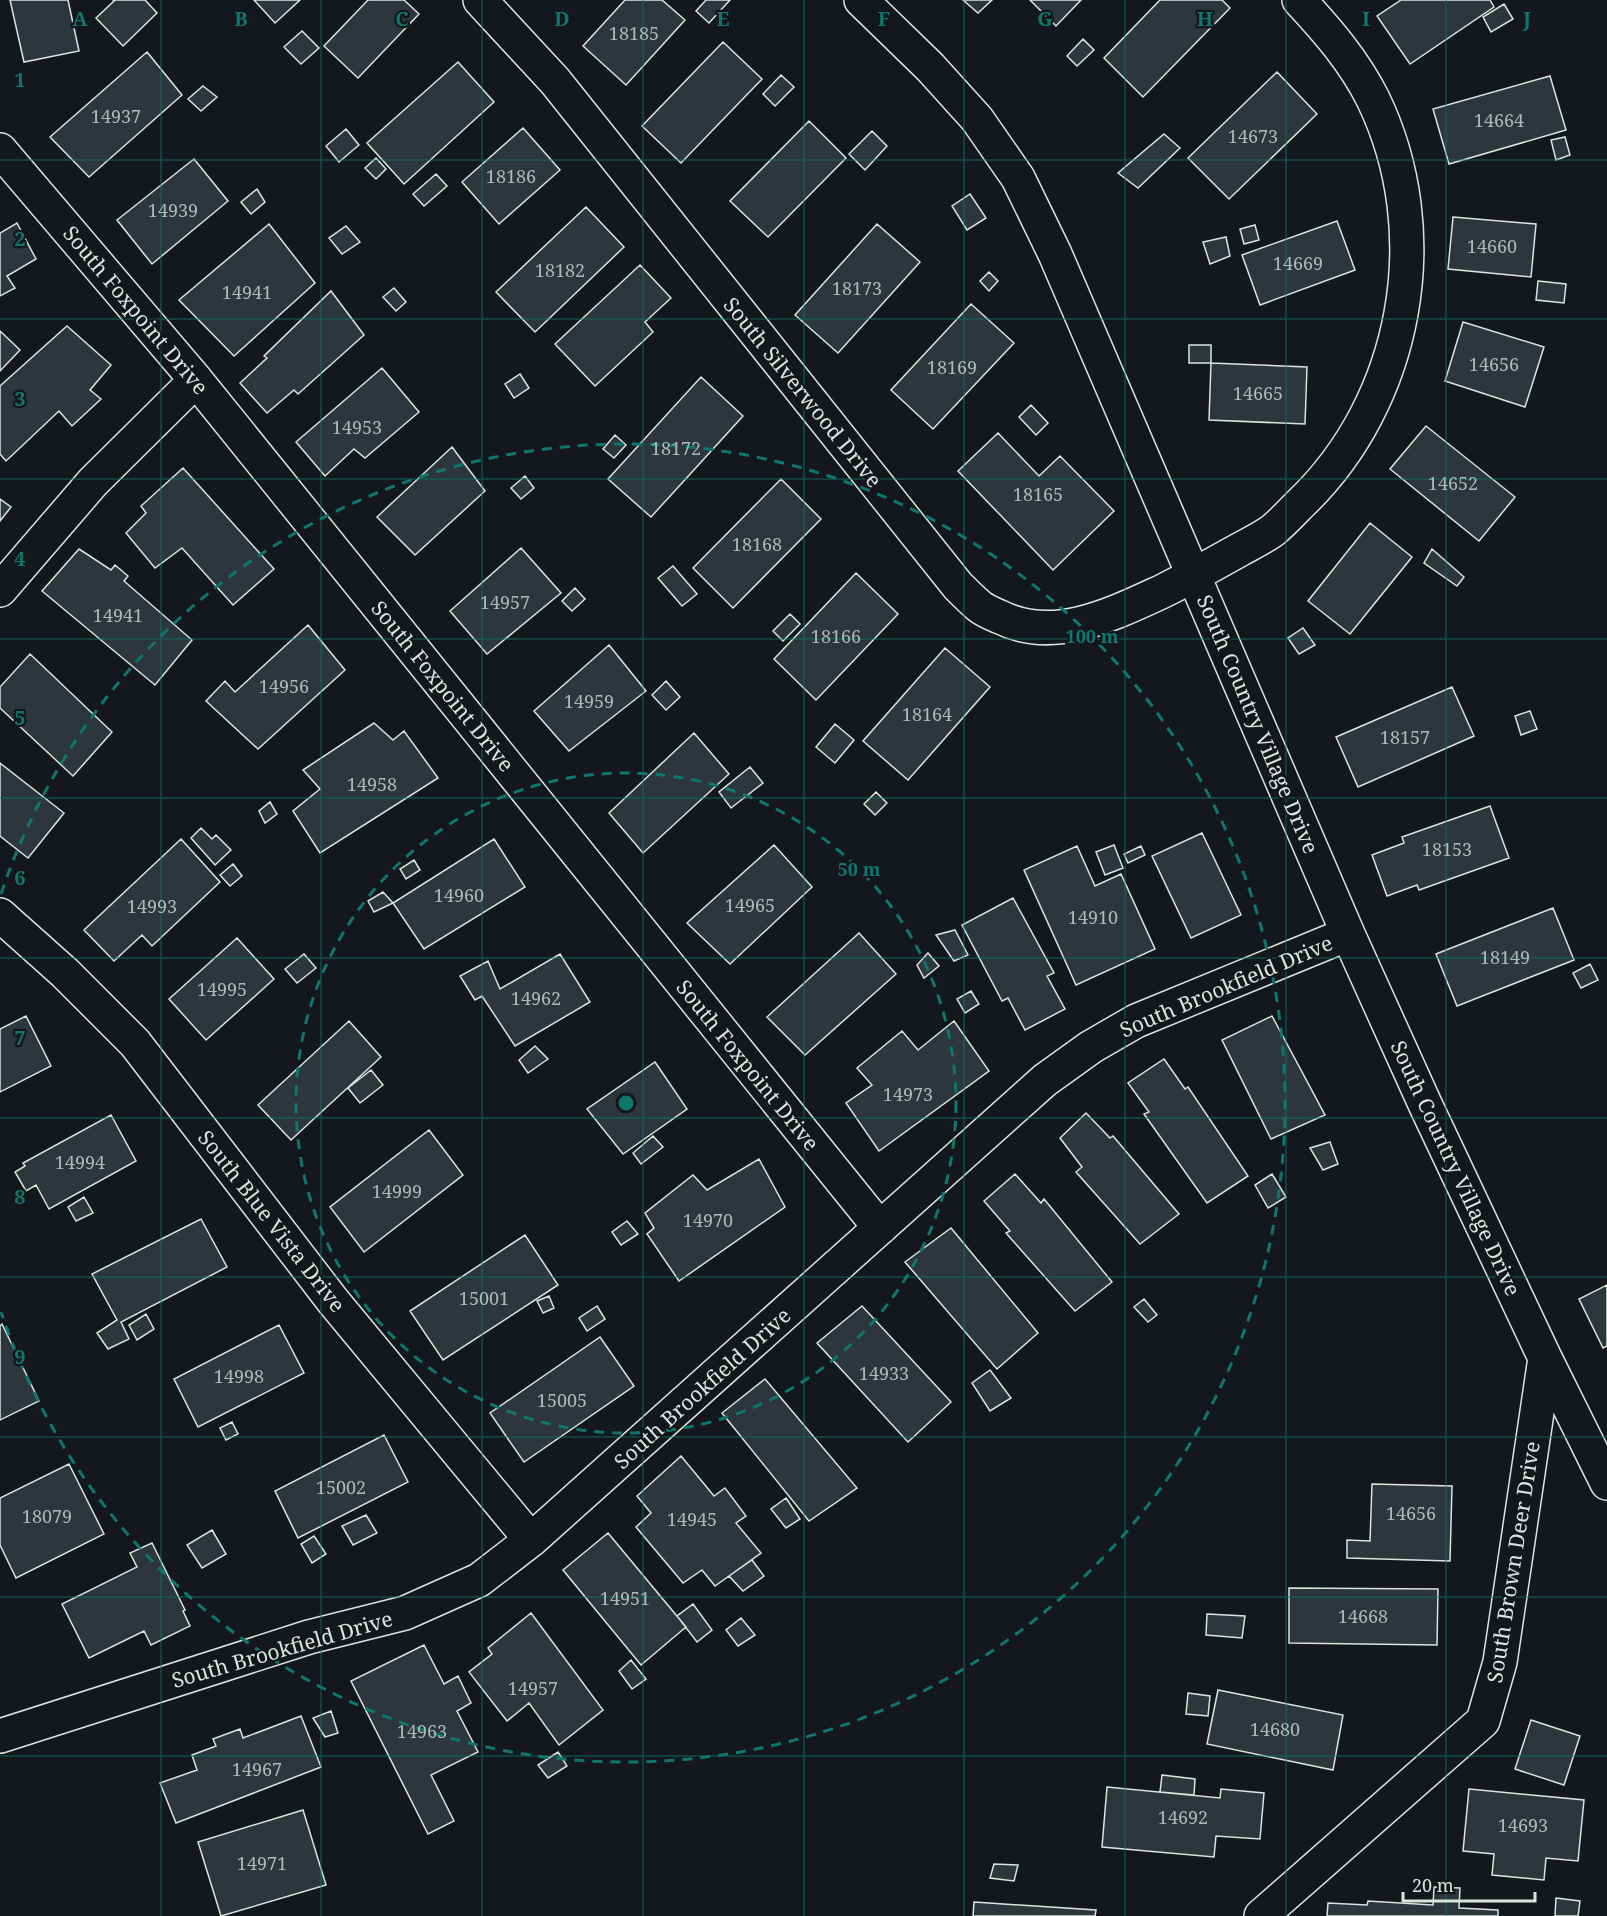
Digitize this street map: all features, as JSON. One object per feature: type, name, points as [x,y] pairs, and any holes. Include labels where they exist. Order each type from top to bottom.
[{"type":"street","name":"South Silverwood Drive","points":[[480,0],[555,81],[958,586],[980,608],[1012,623],[1044,628],[1075,626],[1120,611],[1195,576],[1272,531],[1316,489],[1350,446],[1376,394],[1395,341],[1403,309],[1408,257],[1405,204],[1397,165],[1372,99],[1351,61],[1299,0]]},
{"type":"street","name":"South Country Village Drive","points":[[861,0],[930,67],[977,119],[1018,178],[1055,254],[1348,934],[1425,1104],[1607,1483]]},
{"type":"street","name":"South Foxpoint Drive","points":[[0,150],[196,380],[880,1228]]},
{"type":"street","points":[[0,590],[93,482],[196,380]]},
{"type":"street","name":"South Blue Vista Drive","points":[[0,915],[65,973],[135,1043],[333,1301],[531,1540]]},
{"type":"street","name":"South Brookfield Drive","points":[[0,1736],[309,1637],[405,1613],[479,1580],[531,1540],[1045,1080],[1091,1047],[1136,1021],[1348,934]]},
{"type":"street","name":"South Brown Deer Drive","points":[[1260,1916],[1483,1721],[1500,1662],[1545,1358]]},
{"type":"building","points":[[10,0],[68,0],[79,51],[24,62]]},
{"type":"building","points":[[113,0],[145,0],[157,13],[123,46],[96,18]]},
{"type":"building","points":[[254,0],[300,0],[275,23]]},
{"type":"building","points":[[368,0],[404,0],[419,14],[358,78],[324,46]]},
{"type":"building","points":[[625,0],[662,0],[685,20],[626,85],[583,46]]},
{"type":"building","points":[[706,0],[730,0],[709,23],[696,11]]},
{"type":"building","points":[[963,0],[992,0],[978,13]]},
{"type":"building","points":[[1030,0],[1081,0],[1056,26]]},
{"type":"building","points":[[1160,0],[1222,0],[1230,8],[1143,97],[1104,58]]},
{"type":"building","points":[[1401,0],[1490,0],[1494,7],[1410,64],[1377,16]]},
{"type":"building","points":[[1504,4],[1513,19],[1491,32],[1483,17]]},
{"type":"building","points":[[302,31],[319,48],[301,64],[284,47]]},
{"type":"building","points":[[1083,39],[1094,50],[1077,66],[1067,56]]},
{"type":"building","points":[[723,42],[762,79],[681,163],[642,126]]},
{"type":"building","points":[[147,52],[182,95],[89,177],[50,137]]},
{"type":"building","points":[[458,62],[494,102],[404,184],[367,143]]},
{"type":"building","points":[[1277,72],[1317,114],[1229,199],[1188,158]]},
{"type":"building","points":[[781,75],[794,87],[775,106],[763,94]]},
{"type":"building","points":[[1550,76],[1566,130],[1449,164],[1433,109]]},
{"type":"building","points":[[203,86],[217,97],[201,111],[188,99]]},
{"type":"building","points":[[809,121],[846,158],[768,237],[730,201]]},
{"type":"building","points":[[523,128],[560,170],[499,224],[462,182]]},
{"type":"building","points":[[346,129],[359,145],[339,162],[326,146]]},
{"type":"building","points":[[872,131],[887,146],[865,170],[849,154]]},
{"type":"building","points":[[1164,134],[1180,148],[1138,188],[1118,173]]},
{"type":"building","points":[[1565,137],[1570,155],[1556,160],[1551,140]]},
{"type":"building","points":[[376,158],[386,169],[376,179],[365,168]]},
{"type":"building","points":[[194,159],[228,201],[152,264],[117,220]]},
{"type":"building","points":[[436,174],[447,186],[424,206],[413,194]]},
{"type":"building","points":[[257,189],[265,202],[251,214],[241,202]]},
{"type":"building","points":[[970,194],[986,218],[967,230],[952,206]]},
{"type":"building","points":[[586,207],[624,247],[535,332],[496,292]]},
{"type":"building","points":[[1453,217],[1536,224],[1531,277],[1448,269]]},
{"type":"building","points":[[1337,221],[1355,270],[1260,305],[1242,255]]},
{"type":"building","points":[[17,223],[36,259],[7,276],[15,288],[0,296],[0,233]]},
{"type":"building","points":[[269,224],[315,283],[234,356],[179,300]]},
{"type":"building","points":[[877,224],[920,262],[838,353],[795,315]]},
{"type":"building","points":[[1255,225],[1259,240],[1244,244],[1240,229]]},
{"type":"building","points":[[346,226],[360,242],[342,254],[329,238]]},
{"type":"building","points":[[1226,237],[1230,256],[1210,264],[1203,242]]},
{"type":"building","points":[[640,265],[671,298],[645,322],[653,332],[595,386],[555,344]]},
{"type":"building","points":[[989,272],[998,281],[989,291],[980,281]]},
{"type":"building","points":[[1538,281],[1566,284],[1564,303],[1536,300]]},
{"type":"building","points":[[394,288],[406,302],[396,311],[383,297]]},
{"type":"building","points":[[331,291],[364,335],[298,394],[294,390],[267,413],[240,383],[267,358],[264,356]]},
{"type":"building","points":[[971,304],[1014,343],[933,429],[891,390]]},
{"type":"building","points":[[1463,322],[1544,347],[1525,407],[1445,381]]},
{"type":"building","points":[[67,326],[111,365],[90,390],[101,399],[72,426],[59,411],[6,461],[0,454],[0,386]]},
{"type":"building","points":[[0,331],[20,350],[0,371]]},
{"type":"building","points":[[1189,345],[1211,345],[1211,363],[1189,363]]},
{"type":"building","points":[[1211,363],[1307,367],[1305,424],[1209,420]]},
{"type":"building","points":[[382,368],[419,412],[365,458],[354,449],[325,476],[296,442]]},
{"type":"building","points":[[520,374],[529,388],[514,398],[505,384]]},
{"type":"building","points":[[701,377],[743,416],[651,517],[608,479]]},
{"type":"building","points":[[1031,405],[1048,423],[1036,435],[1019,417]]},
{"type":"building","points":[[1426,426],[1515,497],[1479,541],[1390,469]]},
{"type":"building","points":[[998,433],[1039,476],[1060,456],[1114,511],[1053,570],[958,471]]},
{"type":"building","points":[[615,435],[626,445],[614,458],[603,449]]},
{"type":"building","points":[[452,447],[485,491],[415,555],[377,517]]},
{"type":"building","points":[[183,468],[274,569],[233,605],[182,548],[155,568],[126,533],[146,513],[141,506]]},
{"type":"building","points":[[525,476],[534,488],[521,499],[511,488]]},
{"type":"building","points":[[781,479],[821,519],[733,608],[693,568]]},
{"type":"building","points":[[0,499],[11,507],[0,521]]},
{"type":"building","points":[[1370,523],[1412,557],[1350,634],[1308,601]]},
{"type":"building","points":[[521,548],[561,593],[487,654],[450,611]]},
{"type":"building","points":[[79,549],[111,570],[115,565],[128,576],[124,581],[192,640],[155,685],[42,591]]},
{"type":"building","points":[[1432,549],[1464,577],[1457,586],[1424,563]]},
{"type":"building","points":[[673,566],[697,594],[682,606],[658,578]]},
{"type":"building","points":[[856,573],[898,614],[816,700],[774,659]]},
{"type":"building","points":[[575,588],[585,599],[572,611],[562,601]]},
{"type":"building","points":[[790,614],[800,624],[783,641],[773,631]]},
{"type":"building","points":[[308,625],[345,670],[258,749],[206,701],[225,681],[235,692]]},
{"type":"building","points":[[1303,628],[1315,645],[1299,654],[1288,638]]},
{"type":"building","points":[[609,645],[646,691],[569,751],[534,711]]},
{"type":"building","points":[[945,648],[990,687],[908,780],[863,741]]},
{"type":"building","points":[[30,654],[112,732],[73,776],[0,708],[0,687]]},
{"type":"building","points":[[666,681],[680,697],[666,710],[652,695]]},
{"type":"building","points":[[1452,687],[1474,736],[1358,787],[1336,737]]},
{"type":"building","points":[[1530,711],[1537,729],[1521,735],[1515,716]]},
{"type":"building","points":[[374,723],[393,740],[404,731],[438,778],[320,853],[293,811],[320,789],[303,770]]},
{"type":"building","points":[[835,724],[854,740],[835,763],[816,747]]},
{"type":"building","points":[[694,733],[729,774],[643,853],[609,813]]},
{"type":"building","points":[[0,763],[64,813],[28,858],[0,836]]},
{"type":"building","points":[[750,767],[763,783],[731,808],[719,792]]},
{"type":"building","points":[[876,792],[887,803],[875,815],[864,804]]},
{"type":"building","points":[[270,802],[277,814],[265,823],[259,811]]},
{"type":"building","points":[[1490,806],[1509,858],[1419,890],[1417,885],[1387,896],[1372,855],[1404,843],[1402,837]]},
{"type":"building","points":[[201,828],[212,839],[216,835],[231,850],[215,865],[191,838]]},
{"type":"building","points":[[1202,833],[1241,915],[1191,938],[1152,856]]},
{"type":"building","points":[[181,839],[220,882],[152,946],[142,935],[114,961],[84,930]]},
{"type":"building","points":[[494,839],[525,887],[424,949],[393,903]]},
{"type":"building","points":[[774,845],[812,887],[730,964],[687,923]]},
{"type":"building","points":[[1114,845],[1123,868],[1105,875],[1096,852]]},
{"type":"building","points":[[1077,846],[1095,886],[1121,874],[1155,949],[1076,985],[1024,870]]},
{"type":"building","points":[[1141,846],[1145,855],[1128,863],[1124,854]]},
{"type":"building","points":[[414,860],[420,870],[406,879],[400,869]]},
{"type":"building","points":[[233,864],[242,876],[230,886],[220,875]]},
{"type":"building","points":[[383,892],[393,903],[374,912],[368,901]]},
{"type":"building","points":[[1013,898],[1054,973],[1047,976],[1065,1009],[1025,1030],[1008,998],[1002,1001],[962,925]]},
{"type":"building","points":[[1553,908],[1574,960],[1457,1006],[1436,954]]},
{"type":"building","points":[[955,930],[968,955],[954,961],[936,935]]},
{"type":"building","points":[[859,933],[896,974],[805,1055],[767,1017]]},
{"type":"building","points":[[237,938],[274,979],[206,1040],[169,999]]},
{"type":"building","points":[[928,953],[939,966],[924,978],[917,965]]},
{"type":"building","points":[[304,954],[316,968],[297,983],[285,969]]},
{"type":"building","points":[[560,954],[590,1002],[515,1046],[482,996],[475,1000],[460,976],[488,961],[500,989]]},
{"type":"building","points":[[1590,964],[1598,980],[1581,988],[1573,973]]},
{"type":"building","points":[[971,991],[979,1004],[965,1013],[957,999]]},
{"type":"building","points":[[26,1016],[51,1066],[0,1092],[0,1029]]},
{"type":"building","points":[[1272,1016],[1325,1115],[1271,1139],[1222,1040]]},
{"type":"building","points":[[349,1021],[381,1057],[291,1140],[258,1105]]},
{"type":"building","points":[[954,1021],[989,1071],[879,1151],[846,1103],[872,1085],[857,1068],[902,1031],[918,1050]]},
{"type":"building","points":[[535,1046],[548,1059],[528,1073],[519,1060]]},
{"type":"building","points":[[1164,1059],[1185,1089],[1188,1087],[1248,1176],[1207,1203],[1144,1114],[1149,1112],[1128,1083]]},
{"type":"building","points":[[655,1062],[687,1109],[623,1154],[587,1109]]},
{"type":"building","points":[[371,1070],[383,1085],[360,1103],[348,1088]]},
{"type":"building","points":[[1086,1113],[1110,1138],[1113,1136],[1179,1214],[1140,1244],[1076,1172],[1082,1167],[1060,1138]]},
{"type":"building","points":[[111,1115],[136,1161],[49,1209],[36,1185],[26,1191],[15,1172],[25,1166],[23,1163]]},
{"type":"building","points":[[429,1130],[463,1175],[364,1252],[330,1207]]},
{"type":"building","points":[[653,1136],[663,1147],[641,1164],[633,1153]]},
{"type":"building","points":[[1330,1142],[1338,1164],[1323,1170],[1310,1148]]},
{"type":"building","points":[[759,1159],[785,1207],[679,1281],[647,1234],[654,1228],[645,1213],[693,1175],[707,1190]]},
{"type":"building","points":[[1015,1174],[1041,1203],[1044,1199],[1112,1282],[1075,1311],[1006,1233],[1010,1231],[984,1201]]},
{"type":"building","points":[[1272,1174],[1286,1197],[1268,1208],[1255,1185]]},
{"type":"building","points":[[84,1197],[93,1213],[76,1221],[68,1207]]},
{"type":"building","points":[[201,1219],[227,1267],[121,1322],[129,1339],[108,1349],[97,1333],[117,1320],[92,1274]]},
{"type":"building","points":[[627,1221],[638,1234],[621,1245],[612,1232]]},
{"type":"building","points":[[951,1228],[1038,1333],[997,1369],[905,1262]]},
{"type":"building","points":[[525,1235],[558,1285],[443,1360],[410,1311]]},
{"type":"building","points":[[1607,1285],[1607,1346],[1603,1348],[1579,1299]]},
{"type":"building","points":[[549,1296],[554,1308],[543,1313],[537,1301]]},
{"type":"building","points":[[1144,1299],[1157,1315],[1148,1322],[1134,1307]]},
{"type":"building","points":[[597,1306],[605,1319],[587,1331],[579,1318]]},
{"type":"building","points":[[862,1306],[951,1402],[908,1442],[817,1343]]},
{"type":"building","points":[[146,1314],[154,1329],[137,1340],[129,1325]]},
{"type":"building","points":[[2,1324],[39,1401],[0,1420],[0,1326]]},
{"type":"building","points":[[279,1325],[304,1373],[198,1427],[174,1379]]},
{"type":"building","points":[[600,1337],[634,1386],[524,1462],[490,1413]]},
{"type":"building","points":[[990,1370],[1011,1398],[990,1411],[972,1383]]},
{"type":"building","points":[[765,1379],[857,1488],[809,1521],[722,1413]]},
{"type":"building","points":[[232,1422],[238,1434],[226,1440],[220,1428]]},
{"type":"building","points":[[384,1435],[408,1482],[298,1538],[275,1491]]},
{"type":"building","points":[[681,1456],[714,1496],[725,1488],[746,1516],[736,1523],[761,1553],[715,1586],[702,1570],[683,1583],[636,1527],[651,1513],[637,1496]]},
{"type":"building","points":[[69,1464],[104,1534],[16,1578],[0,1545],[0,1498]]},
{"type":"building","points":[[1372,1484],[1452,1486],[1450,1561],[1347,1558],[1347,1540],[1370,1541]]},
{"type":"building","points":[[786,1498],[800,1519],[786,1528],[771,1509]]},
{"type":"building","points":[[366,1515],[377,1533],[353,1545],[342,1526]]},
{"type":"building","points":[[212,1530],[226,1554],[202,1568],[187,1545]]},
{"type":"building","points":[[608,1533],[686,1627],[641,1665],[563,1570]]},
{"type":"building","points":[[314,1536],[326,1554],[312,1563],[301,1544]]},
{"type":"building","points":[[152,1543],[185,1610],[183,1611],[190,1626],[151,1645],[144,1631],[89,1658],[62,1604],[137,1567],[130,1553]]},
{"type":"building","points":[[752,1560],[764,1576],[743,1591],[729,1576]]},
{"type":"building","points":[[1289,1588],[1438,1589],[1437,1645],[1289,1643]]},
{"type":"building","points":[[693,1604],[712,1630],[697,1642],[677,1616]]},
{"type":"building","points":[[531,1613],[603,1710],[559,1745],[529,1703],[507,1721],[469,1672],[492,1654],[488,1648]]},
{"type":"building","points":[[1207,1614],[1245,1616],[1242,1638],[1206,1635]]},
{"type":"building","points":[[741,1618],[755,1635],[738,1646],[726,1630]]},
{"type":"building","points":[[424,1645],[444,1684],[458,1676],[471,1703],[457,1711],[478,1752],[431,1775],[454,1821],[428,1834],[351,1681]]},
{"type":"building","points":[[631,1660],[646,1679],[632,1689],[619,1671]]},
{"type":"building","points":[[1218,1690],[1343,1715],[1333,1770],[1207,1744]]},
{"type":"building","points":[[1188,1693],[1210,1696],[1208,1716],[1186,1714]]},
{"type":"building","points":[[331,1711],[338,1733],[325,1737],[313,1718]]},
{"type":"building","points":[[301,1716],[321,1767],[176,1823],[160,1783],[197,1770],[192,1755],[216,1746],[213,1739],[240,1729],[243,1738]]},
{"type":"building","points":[[1531,1720],[1580,1736],[1564,1785],[1515,1769]]},
{"type":"building","points":[[558,1752],[567,1766],[548,1778],[538,1765]]},
{"type":"building","points":[[1162,1775],[1195,1779],[1194,1795],[1160,1792]]},
{"type":"building","points":[[1107,1787],[1220,1798],[1221,1789],[1264,1793],[1260,1839],[1216,1836],[1214,1857],[1102,1847]]},
{"type":"building","points":[[1469,1789],[1584,1800],[1578,1861],[1546,1858],[1544,1880],[1492,1875],[1494,1854],[1463,1851]]},
{"type":"building","points":[[303,1810],[326,1885],[221,1916],[198,1842]]},
{"type":"building","points":[[994,1864],[1018,1865],[1014,1881],[990,1878]]},
{"type":"building","points":[[1434,1887],[1460,1888],[1459,1908],[1498,1910],[1498,1916],[1327,1916],[1328,1903],[1367,1905],[1368,1901],[1433,1905]]},
{"type":"building","points":[[1556,1898],[1580,1901],[1578,1916],[1555,1916]]},
{"type":"building","points":[[974,1902],[1096,1910],[1095,1916],[973,1916]]}]
